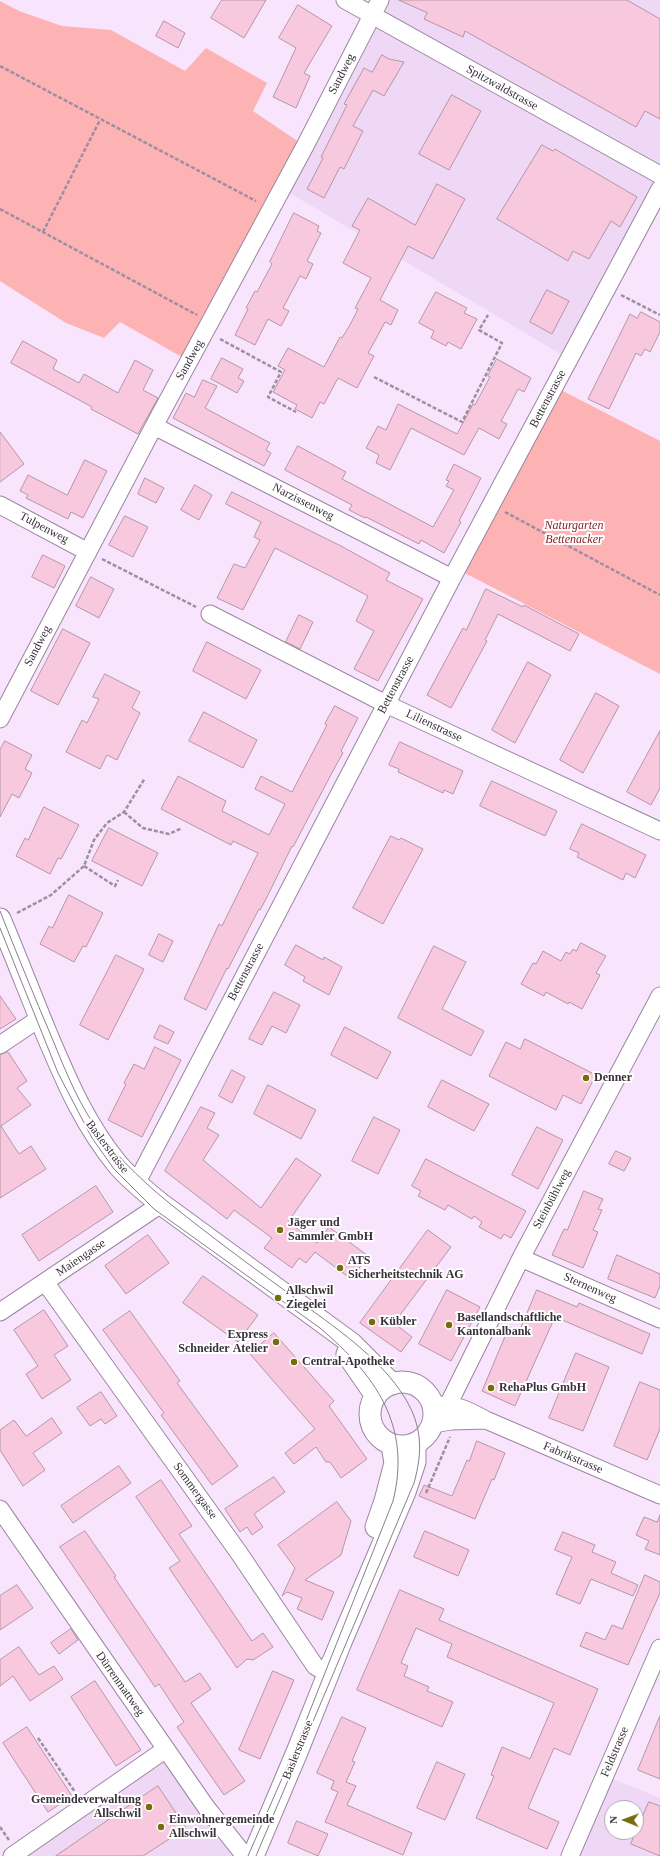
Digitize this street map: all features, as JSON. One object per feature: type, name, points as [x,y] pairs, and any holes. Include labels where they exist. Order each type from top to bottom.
[{"type":"main road","name":"Baslerstrasse","points":[[1,920],[40,1018],[80,1110],[98,1139],[119,1166],[134,1183],[161,1204],[320,1322],[384,1390]]},
{"type":"main road","points":[[400,1382],[410,1383],[421,1388],[438,1411],[425,1437],[416,1444],[407,1446],[392,1445],[378,1435],[374,1428],[370,1412],[384,1390],[400,1382]]},
{"type":"main road","name":"Baslerstrasse","points":[[252,1856],[405,1492],[415,1462],[416,1444]]},
{"type":"main road","name":"Baslerstrasse","points":[[341,1642],[351,1603],[385,1502],[395,1463],[392,1445]]},
{"type":"street","name":"Spitzwaldstrasse","points":[[345,0],[660,175]]},
{"type":"street","name":"Sandweg","points":[[0,720],[154,426],[272,209],[380,0]]},
{"type":"street","name":"Bettenstrasse","points":[[134,1183],[142,1172],[452,578],[660,189]]},
{"type":"street","name":"Narzissenweg","points":[[154,426],[452,578]]},
{"type":"street","name":"Tulpenweg","points":[[0,505],[88,552]]},
{"type":"street","name":"Lilienstrasse","points":[[210,614],[386,704],[660,831]]},
{"type":"street","name":"Steinbühlweg","points":[[438,1411],[660,996]]},
{"type":"street","points":[[0,1045],[40,1018]]},
{"type":"street","name":"Maiengasse","points":[[0,1312],[161,1204]]},
{"type":"street","name":"Sternenweg","points":[[521,1258],[660,1319]]},
{"type":"street","name":"Sommergasse","points":[[45,1282],[239,1554],[315,1666],[325,1672],[341,1642]]},
{"type":"street","name":"Fabrikstrasse","points":[[438,1411],[464,1407],[486,1420],[660,1495]]},
{"type":"street","name":"Fabrikstrasse","points":[[438,1411],[451,1421],[486,1420]]},
{"type":"street","name":"Dürrenmattweg","points":[[0,1509],[206,1806],[245,1856]]},
{"type":"street","name":"Feldstrasse","points":[[570,1856],[660,1648]]},
{"type":"street","points":[[12,1856],[166,1749]]},
{"type":"path","points":[[0,66],[100,120],[272,209]]},
{"type":"path","points":[[42,232],[100,120]]},
{"type":"path","points":[[0,209],[208,327],[281,372],[268,397],[296,412]]},
{"type":"path","points":[[607,288],[660,315]]},
{"type":"path","points":[[374,377],[462,422],[502,343],[479,330],[488,315]]},
{"type":"path","points":[[492,504],[660,595]]},
{"type":"path","points":[[88,552],[210,614]]},
{"type":"path","points":[[1,920],[51,895],[84,866],[94,840],[107,822],[124,812],[145,778]]},
{"type":"path","points":[[124,812],[143,828],[169,834],[182,828]]},
{"type":"path","points":[[84,866],[115,886],[118,880]]},
{"type":"path","points":[[38,1738],[84,1806]]},
{"type":"shaded area","points":[[380,0],[660,0],[660,189],[569,359],[283,189]]},
{"type":"shaded area","points":[[166,1749],[245,1856],[12,1856]]},
{"type":"shaded area","points":[[605,1776],[660,1798],[660,1856],[570,1856]]},
{"type":"green space","points":[[0,1],[19,11],[62,26],[111,30],[185,71],[206,48],[267,83],[253,111],[305,146],[189,361],[120,322],[104,338],[66,323],[0,281]]},
{"type":"green space","name":"Naturgarten Bettenacker","points":[[555,387],[660,441],[660,674],[457,569]]},
{"type":"building","points":[[222,0],[266,0],[244,38],[211,18]]},
{"type":"building","points":[[399,0],[627,0],[660,19],[660,119],[645,111],[636,127],[465,31],[463,37],[424,19],[427,13]]},
{"type":"building","points":[[298,5],[332,26],[304,73],[310,76],[296,108],[273,97],[296,48],[279,38]]},
{"type":"building","points":[[164,21],[185,33],[178,48],[156,36]]},
{"type":"building","points":[[382,55],[389,59],[404,62],[384,96],[373,90],[353,126],[363,131],[344,169],[340,167],[324,198],[307,189],[347,105],[344,104],[364,68],[372,72]]},
{"type":"building","points":[[452,95],[481,111],[449,170],[419,154]]},
{"type":"building","points":[[542,145],[553,151],[555,149],[637,197],[620,227],[611,221],[589,259],[573,251],[568,261],[497,219]]},
{"type":"building","points":[[437,184],[465,199],[433,259],[408,246],[380,300],[398,310],[391,325],[385,322],[368,353],[374,356],[357,388],[338,378],[324,404],[320,402],[312,418],[295,409],[297,405],[273,392],[285,370],[278,366],[288,348],[324,367],[340,337],[342,338],[351,323],[358,309],[355,308],[371,278],[343,263],[360,230],[352,226],[368,198],[415,225]]},
{"type":"building","points":[[294,213],[319,226],[317,231],[321,233],[307,261],[313,264],[306,279],[300,276],[283,308],[289,311],[281,326],[268,319],[255,345],[235,335],[248,309],[246,308],[255,291],[257,292],[272,264],[270,262]]},
{"type":"building","points":[[547,290],[569,301],[552,334],[530,322]]},
{"type":"building","points":[[436,292],[467,308],[464,313],[477,319],[461,349],[448,342],[446,346],[431,338],[434,331],[419,323]]},
{"type":"building","points":[[641,312],[660,322],[660,332],[650,352],[645,349],[641,356],[636,353],[609,409],[588,399],[630,314],[637,318]]},
{"type":"building","points":[[23,341],[57,360],[53,369],[79,383],[84,374],[118,393],[135,360],[153,370],[143,390],[158,398],[138,434],[11,363]]},
{"type":"building","points":[[222,358],[243,369],[238,378],[244,381],[237,393],[211,379]]},
{"type":"building","points":[[497,359],[531,378],[524,392],[518,389],[501,421],[507,424],[499,439],[479,428],[464,455],[411,428],[390,470],[376,463],[379,455],[366,448],[378,426],[386,430],[398,404],[457,434],[490,377],[488,376]]},
{"type":"building","points":[[203,380],[217,386],[205,408],[270,443],[266,450],[271,453],[264,466],[173,418],[186,393],[194,397]]},
{"type":"building","points":[[0,432],[24,464],[0,482]]},
{"type":"building","points":[[298,446],[346,472],[342,479],[433,527],[454,490],[446,486],[449,481],[446,480],[454,464],[481,478],[459,521],[461,522],[444,553],[421,540],[419,544],[349,510],[352,505],[285,470]]},
{"type":"building","points":[[85,460],[107,471],[83,518],[71,512],[68,519],[26,498],[28,495],[20,491],[28,475],[67,495]]},
{"type":"building","points":[[145,478],[164,488],[156,503],[138,494]]},
{"type":"building","points":[[195,485],[212,495],[199,520],[181,510]]},
{"type":"building","points":[[232,492],[341,546],[390,573],[386,580],[423,599],[378,681],[354,669],[374,631],[356,621],[368,596],[338,580],[275,548],[243,610],[217,598],[234,564],[245,568],[260,540],[254,537],[261,522],[226,504]]},
{"type":"building","points":[[125,516],[148,527],[133,557],[109,545]]},
{"type":"building","points":[[43,555],[65,566],[54,588],[32,577]]},
{"type":"building","points":[[91,577],[114,589],[99,618],[76,606]]},
{"type":"building","points":[[486,589],[523,607],[524,605],[579,634],[570,651],[498,614],[485,640],[487,641],[451,708],[427,695],[463,628],[466,630]]},
{"type":"building","points":[[299,615],[313,622],[300,649],[286,642]]},
{"type":"building","points":[[63,629],[90,643],[58,705],[31,691]]},
{"type":"building","points":[[207,642],[261,670],[246,699],[193,671]]},
{"type":"building","points":[[528,662],[551,675],[515,743],[492,730]]},
{"type":"building","points":[[105,674],[140,692],[132,708],[140,713],[117,760],[107,755],[100,769],[66,752],[82,720],[87,723],[99,699],[93,697]]},
{"type":"building","points":[[596,693],[619,706],[583,773],[560,760]]},
{"type":"building","points":[[335,706],[358,718],[341,751],[343,753],[293,847],[292,846],[266,899],[260,910],[259,909],[228,969],[227,968],[206,1010],[184,999],[219,924],[222,926],[258,853],[233,841],[231,845],[161,809],[178,776],[226,801],[222,811],[269,835],[285,804],[255,789],[261,776],[292,792],[327,725],[325,724]]},
{"type":"building","points":[[204,712],[257,740],[243,768],[189,741]]},
{"type":"building","points":[[660,731],[660,788],[651,805],[627,792]]},
{"type":"building","points":[[5,741],[32,755],[25,769],[32,773],[19,798],[12,794],[0,817],[0,750]]},
{"type":"building","points":[[400,742],[463,771],[453,794],[444,790],[443,793],[398,772],[399,769],[389,765]]},
{"type":"building","points":[[492,781],[557,811],[545,836],[480,806]]},
{"type":"building","points":[[44,807],[79,825],[61,859],[58,858],[50,874],[16,856],[25,838],[28,840]]},
{"type":"building","points":[[582,824],[646,855],[635,878],[626,873],[623,880],[577,857],[579,853],[570,849]]},
{"type":"building","points":[[109,828],[158,853],[142,886],[92,861]]},
{"type":"building","points":[[391,836],[399,840],[401,838],[423,849],[383,924],[353,908]]},
{"type":"building","points":[[69,895],[103,913],[86,947],[83,946],[74,962],[40,944],[49,926],[52,928]]},
{"type":"building","points":[[159,934],[173,941],[163,962],[149,955]]},
{"type":"building","points":[[581,943],[606,956],[596,973],[600,975],[582,1009],[569,1002],[568,1004],[546,992],[544,996],[521,984],[533,963],[536,964],[543,951],[561,961],[566,952],[570,954],[573,949],[576,951]]},
{"type":"building","points":[[296,945],[323,960],[324,957],[342,967],[329,995],[303,981],[305,977],[285,965]]},
{"type":"building","points":[[434,946],[466,962],[442,1009],[484,1031],[471,1056],[398,1018]]},
{"type":"building","points":[[116,955],[144,969],[108,1040],[80,1025]]},
{"type":"building","points":[[274,992],[300,1005],[286,1033],[272,1026],[262,1045],[249,1039]]},
{"type":"building","points":[[0,996],[16,1019],[0,1029]]},
{"type":"building","points":[[160,1025],[174,1032],[168,1044],[154,1038]]},
{"type":"building","points":[[345,1027],[391,1052],[377,1079],[331,1055]]},
{"type":"building","points":[[525,1039],[596,1075],[581,1104],[563,1095],[556,1110],[489,1076],[506,1042],[520,1049]]},
{"type":"building","points":[[155,1047],[181,1060],[142,1137],[108,1120],[134,1064],[144,1069]]},
{"type":"building","points":[[8,1052],[27,1081],[17,1088],[31,1105],[1,1126],[19,1154],[31,1146],[46,1169],[0,1198],[0,1055]]},
{"type":"building","points":[[232,1070],[245,1077],[232,1103],[219,1096]]},
{"type":"building","points":[[442,1080],[489,1104],[474,1131],[428,1107]]},
{"type":"building","points":[[268,1085],[316,1110],[301,1139],[254,1114]]},
{"type":"building","points":[[201,1107],[215,1113],[207,1128],[219,1135],[203,1160],[261,1208],[296,1158],[321,1175],[288,1222],[317,1243],[329,1227],[368,1256],[351,1279],[315,1252],[306,1263],[299,1258],[292,1268],[264,1248],[272,1238],[234,1210],[227,1219],[165,1171]]},
{"type":"building","points":[[374,1117],[400,1130],[378,1174],[352,1161]]},
{"type":"building","points":[[537,1127],[563,1140],[538,1189],[512,1175]]},
{"type":"building","points":[[616,1151],[631,1158],[624,1171],[609,1164]]},
{"type":"building","points":[[426,1159],[526,1211],[511,1238],[504,1234],[501,1239],[479,1227],[482,1222],[474,1216],[472,1219],[448,1205],[445,1210],[418,1196],[421,1191],[412,1186]]},
{"type":"building","points":[[96,1186],[113,1212],[39,1261],[22,1235]]},
{"type":"building","points":[[584,1191],[603,1199],[598,1209],[602,1210],[593,1230],[598,1232],[583,1268],[552,1255],[564,1229],[567,1230]]},
{"type":"building","points":[[428,1230],[451,1247],[394,1323],[412,1337],[401,1352],[360,1323]]},
{"type":"building","points":[[148,1235],[169,1263],[126,1294],[105,1266]]},
{"type":"building","points":[[617,1255],[660,1274],[660,1286],[655,1298],[608,1279]]},
{"type":"building","points":[[203,1276],[258,1315],[238,1342],[183,1303]]},
{"type":"building","name":"Basellandschaftliche Kantonalbank","points":[[447,1290],[480,1307],[451,1361],[419,1344]]},
{"type":"building","points":[[537,1290],[577,1307],[579,1303],[650,1334],[642,1354],[555,1317],[515,1406],[482,1391],[509,1327],[519,1331]]},
{"type":"building","points":[[44,1310],[68,1346],[54,1355],[71,1380],[42,1399],[26,1374],[38,1366],[14,1330]]},
{"type":"building","points":[[130,1311],[180,1381],[177,1383],[238,1466],[212,1485],[161,1415],[164,1413],[103,1330]]},
{"type":"building","points":[[274,1333],[334,1401],[329,1406],[367,1459],[341,1478],[330,1462],[326,1462],[316,1447],[294,1464],[285,1453],[315,1429],[250,1354]]},
{"type":"building","points":[[576,1353],[609,1367],[583,1431],[549,1418]]},
{"type":"building","points":[[640,1382],[660,1390],[660,1429],[647,1460],[614,1446]]},
{"type":"building","points":[[101,1392],[117,1416],[105,1424],[101,1419],[90,1426],[77,1408]]},
{"type":"building","points":[[52,1418],[62,1433],[33,1453],[45,1470],[23,1486],[0,1450],[0,1430],[14,1420],[26,1436]]},
{"type":"building","points":[[477,1441],[505,1453],[475,1519],[419,1496],[424,1485],[452,1496],[467,1460],[469,1461]]},
{"type":"building","points":[[119,1466],[131,1483],[73,1523],[61,1506]]},
{"type":"building","points":[[274,1477],[285,1492],[254,1514],[263,1527],[252,1535],[247,1527],[240,1532],[225,1509]]},
{"type":"building","points":[[161,1480],[192,1526],[179,1534],[252,1641],[263,1633],[273,1647],[253,1660],[247,1659],[237,1668],[169,1568],[180,1561],[136,1497]]},
{"type":"building","points":[[337,1502],[351,1521],[341,1555],[305,1580],[334,1592],[322,1620],[297,1609],[302,1598],[287,1592],[282,1596],[295,1568],[278,1545]]},
{"type":"building","points":[[660,1515],[660,1555],[645,1549],[649,1541],[636,1535],[644,1517],[657,1522]]},
{"type":"building","points":[[85,1531],[116,1576],[114,1577],[185,1682],[200,1673],[211,1689],[191,1703],[245,1781],[224,1795],[177,1727],[184,1722],[159,1684],[155,1687],[60,1547]]},
{"type":"building","points":[[425,1531],[469,1550],[458,1576],[414,1557]]},
{"type":"building","points":[[563,1532],[595,1545],[592,1552],[616,1562],[611,1573],[638,1585],[633,1596],[591,1579],[580,1604],[556,1594],[572,1557],[555,1550]]},
{"type":"building","points":[[645,1575],[660,1582],[660,1593],[628,1665],[580,1646],[586,1632],[605,1640],[612,1625],[622,1629]]},
{"type":"building","points":[[17,1585],[33,1608],[0,1630],[0,1596]]},
{"type":"building","points":[[400,1590],[444,1609],[439,1620],[598,1689],[570,1755],[554,1748],[528,1808],[559,1822],[547,1849],[476,1818],[494,1776],[491,1775],[502,1747],[530,1759],[554,1703],[447,1657],[452,1644],[416,1628],[401,1663],[408,1666],[404,1676],[429,1687],[427,1691],[453,1702],[442,1727],[357,1690]]},
{"type":"building","points":[[71,1629],[78,1640],[59,1654],[51,1643]]},
{"type":"building","points":[[19,1647],[39,1675],[54,1666],[63,1679],[30,1701],[13,1676],[0,1686],[0,1660]]},
{"type":"building","points":[[273,1671],[294,1680],[260,1759],[239,1750]]},
{"type":"building","points":[[95,1681],[141,1750],[116,1766],[71,1697]]},
{"type":"building","points":[[660,1716],[660,1779],[638,1770]]},
{"type":"building","points":[[342,1717],[366,1728],[352,1761],[355,1762],[346,1782],[356,1786],[347,1805],[412,1833],[403,1855],[325,1822],[338,1792],[331,1789],[334,1781],[317,1773]]},
{"type":"building","points":[[27,1727],[72,1796],[48,1812],[3,1743]]},
{"type":"building","points":[[437,1762],[465,1774],[445,1820],[417,1808]]},
{"type":"building","name":"Gemeindeverwaltung Allschwil","points":[[158,1786],[186,1828],[143,1856],[56,1856]]},
{"type":"building","points":[[649,1802],[660,1806],[660,1856],[631,1844],[633,1840],[644,1840],[644,1814]]},
{"type":"building","points":[[297,1821],[328,1834],[318,1856],[288,1843]]},
{"type":"tram line","points":[[0,911],[68,1077],[87,1114],[113,1150],[135,1173],[171,1205],[233,1253],[355,1343],[383,1369],[395,1383],[411,1408],[418,1429],[420,1449],[414,1483],[256,1856]]},
{"type":"tram line","points":[[0,928],[58,1073],[92,1138],[114,1169],[154,1209],[320,1328],[340,1346],[372,1383],[384,1404],[393,1425],[397,1449],[398,1474],[393,1501],[294,1751],[248,1856]]},
{"type":"place","name":"Denner","points":[[586,1078]]},
{"type":"place","name":"Jäger und Sammler GmbH","points":[[280,1230]]},
{"type":"place","name":"ATS Sicherheitstechnik AG","points":[[340,1268]]},
{"type":"place","name":"Allschwil Ziegelei","points":[[278,1298]]},
{"type":"place","name":"Kübler","points":[[372,1322]]},
{"type":"place","name":"Basellandschaftliche Kantonalbank","points":[[449,1325]]},
{"type":"place","name":"Express Schneider Atelier","points":[[276,1342]]},
{"type":"place","name":"Central-Apotheke","points":[[294,1362]]},
{"type":"place","name":"RehaPlus GmbH","points":[[491,1388]]},
{"type":"place","name":"Gemeindeverwaltung Allschwil","points":[[149,1807]]},
{"type":"place","name":"Einwohnergemeinde Allschwil","points":[[161,1827]]}]
